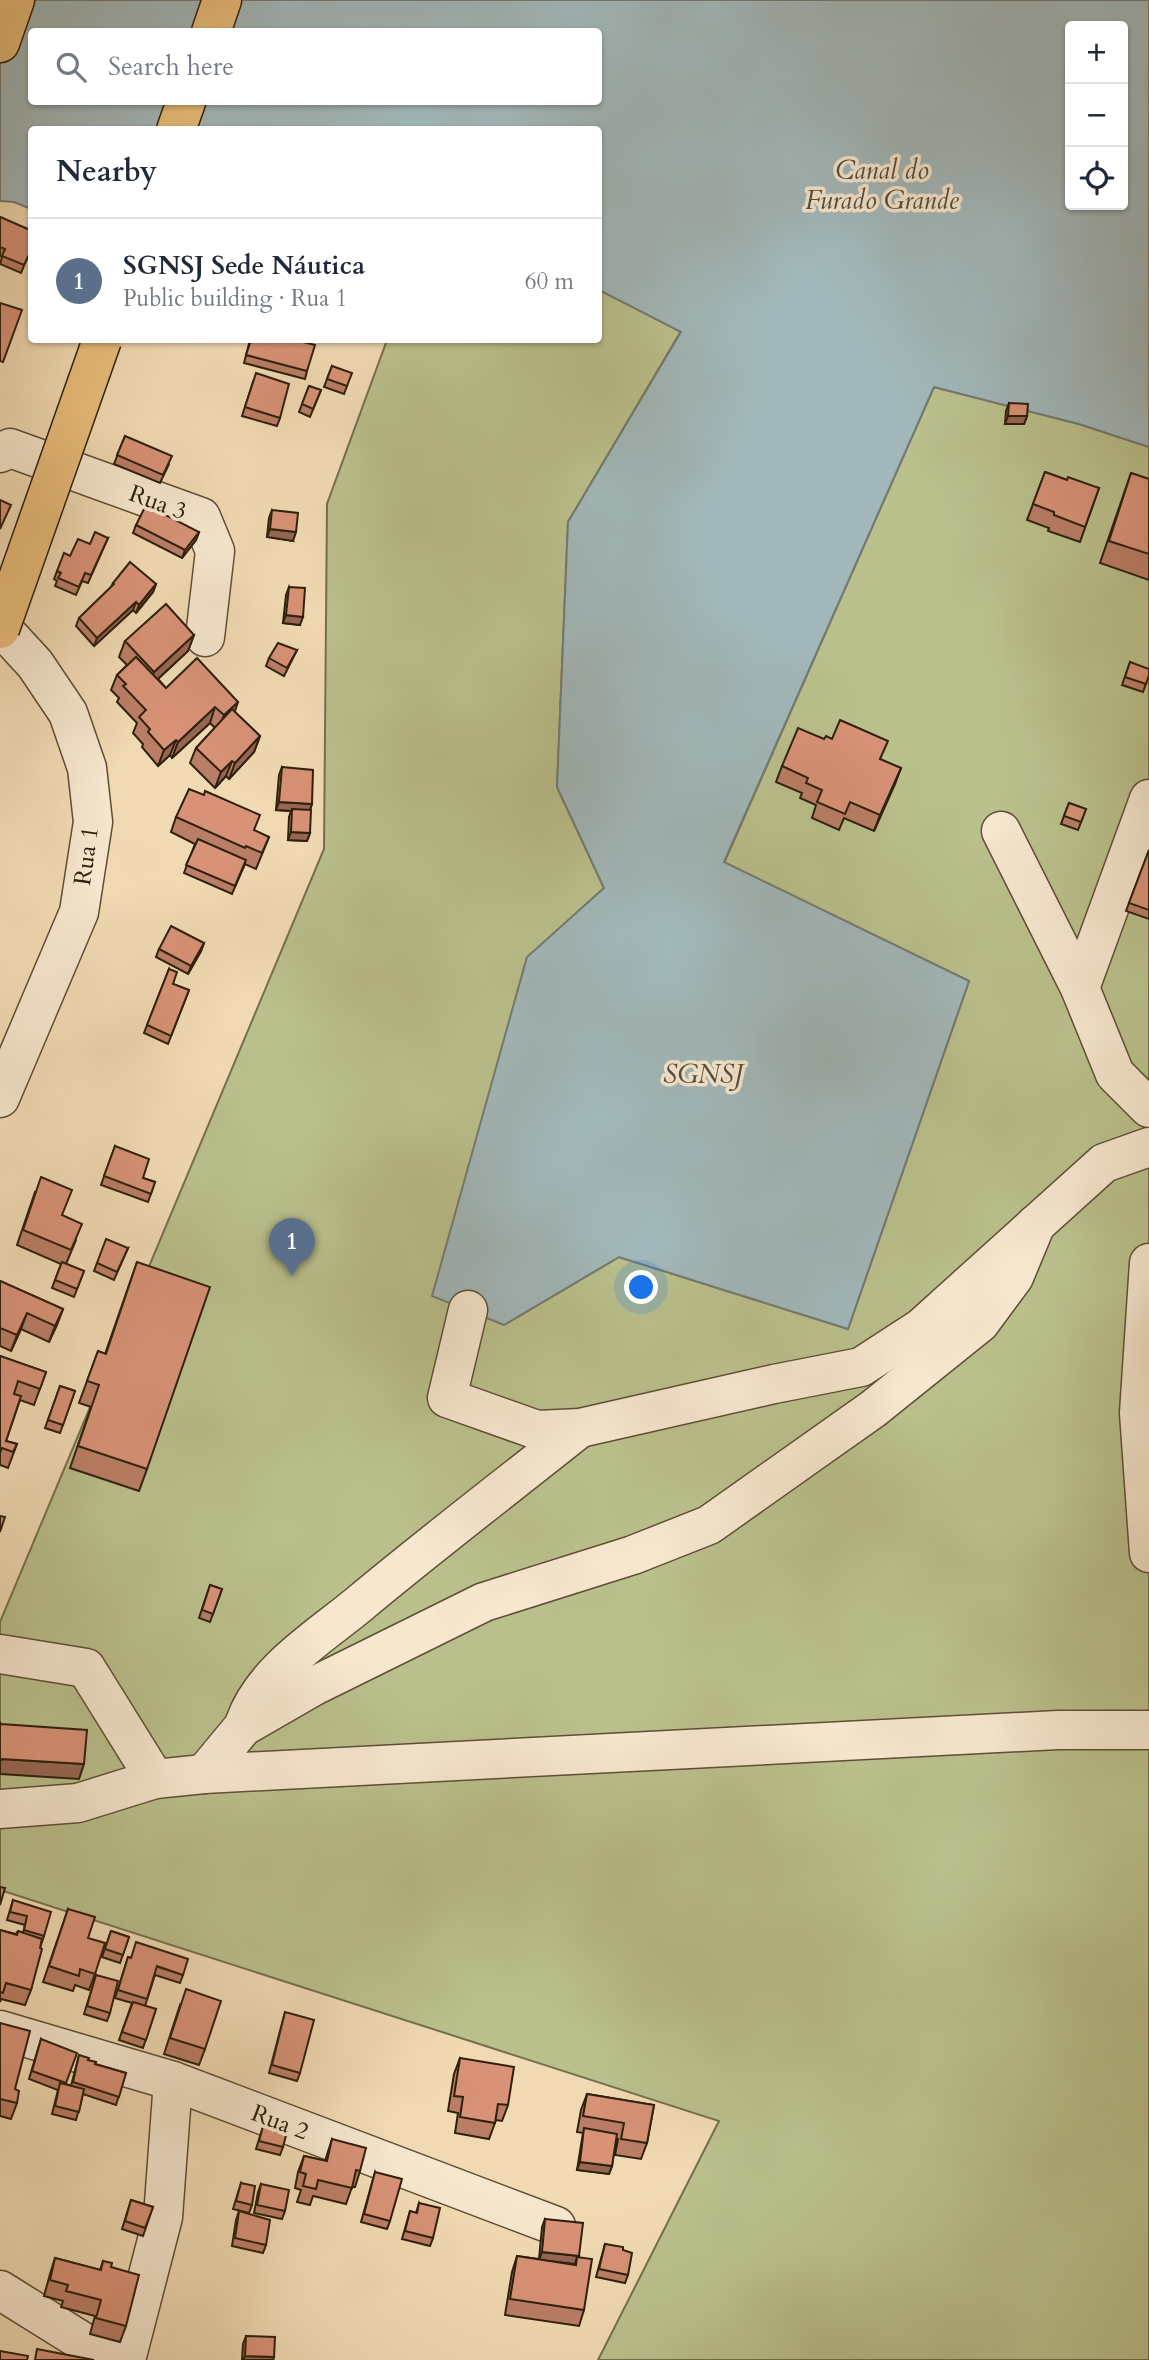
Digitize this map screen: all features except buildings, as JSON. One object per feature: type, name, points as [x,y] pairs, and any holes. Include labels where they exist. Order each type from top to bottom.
[{"type":"highway","points":[[0,43],[15,0]]},
{"type":"highway","points":[[212,28],[222,0]]},
{"type":"highway","points":[[177,126],[185,105]]},
{"type":"highway","points":[[0,628],[101,343]]},
{"type":"street","name":"Rua 3","points":[[0,453],[10,448],[201,517],[215,551],[205,636]]},
{"type":"street","name":"Rua 1","points":[[0,628],[35,664],[68,713],[87,768],[93,822],[79,912],[0,1098]]},
{"type":"street","points":[[1080,988],[1149,799]]},
{"type":"street","points":[[1001,831],[1080,988],[1115,1074],[1149,1108]]},
{"type":"street","points":[[468,1310],[447,1398],[537,1430],[580,1428],[861,1367],[921,1328],[1104,1163],[1149,1147]]},
{"type":"street","points":[[204,1774],[243,1727],[314,1686],[484,1602],[633,1555],[709,1525],[873,1409],[980,1323],[1014,1277],[1035,1224]]},
{"type":"street","points":[[1149,1263],[1139,1413],[1149,1553]]},
{"type":"street","points":[[243,1727],[251,1704],[279,1670],[392,1576],[580,1428]]},
{"type":"street","points":[[0,1654],[86,1668],[155,1779]]},
{"type":"street","points":[[0,1809],[78,1803],[155,1779],[204,1774],[1058,1730],[1149,1730]]},
{"type":"street","name":"Rua 2","points":[[0,2030],[173,2081],[556,2226]]},
{"type":"street","points":[[127,2360],[163,2217],[173,2081]]},
{"type":"street","points":[[0,2290],[112,2360]]},
{"type":"green space","points":[[602,292],[681,331],[568,522],[557,787],[604,888],[527,958],[433,1296],[504,1325],[619,1257],[848,1329],[969,981],[724,863],[934,387],[1079,424],[1149,447],[1149,2360],[598,2360],[719,2121],[0,1890],[0,1622],[324,849],[327,504],[386,343],[602,343]]},
{"type":"water","points":[[0,0],[1149,0],[1149,447],[1079,424],[934,387],[724,862],[969,981],[848,1329],[619,1257],[504,1325],[432,1296],[527,957],[604,888],[557,787],[568,522],[681,332],[602,292],[602,126],[28,126],[28,208],[14,202],[0,201]]},
{"type":"place","name":"SGNSJ Sede Náutica","points":[[292,1276]]},
{"type":"water label","name":"Canal do Furado Grande","points":[[882,185]]},
{"type":"water label","name":"SGNSJ","points":[[703,1074]]}]
